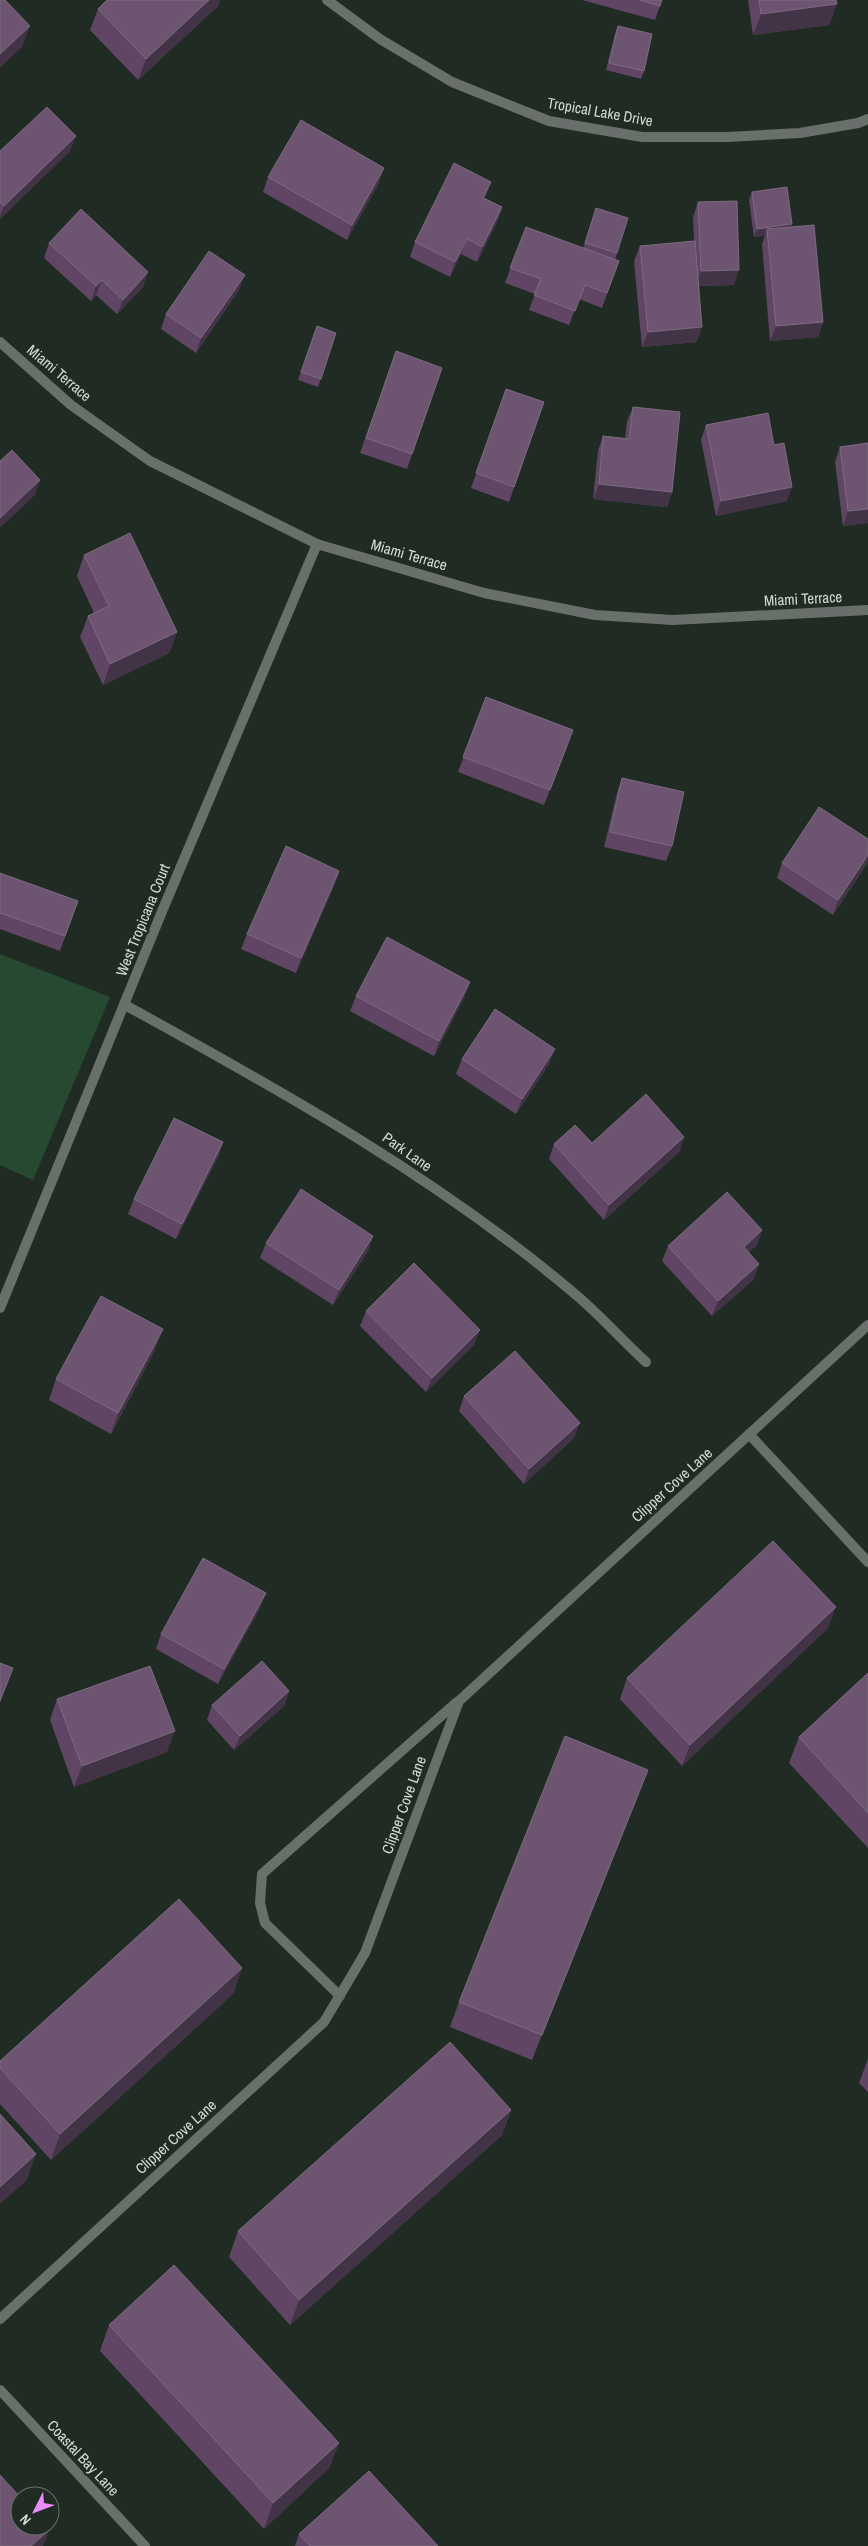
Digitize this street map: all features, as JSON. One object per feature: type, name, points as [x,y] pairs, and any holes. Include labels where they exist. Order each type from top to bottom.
[{"type":"street","name":"Tropical Lake Drive","points":[[327,0],[380,39],[452,82],[549,120],[642,137],[680,137],[800,133],[858,123],[868,119]]},
{"type":"street","name":"Miami Terrace","points":[[0,342],[71,405],[150,461],[317,544],[484,593],[595,615],[673,620],[868,610]]},
{"type":"street","name":"West Tropicana Court","points":[[0,1308],[167,900],[317,544]]},
{"type":"street","name":"Park Lane","points":[[125,1005],[304,1104],[371,1146],[534,1261],[577,1296],[646,1362]]},
{"type":"street","name":"Clipper Cove Lane","points":[[0,2318],[324,2022],[366,1954],[459,1701],[868,1325]]},
{"type":"street","points":[[750,1434],[868,1562]]},
{"type":"street","points":[[340,1996],[265,1923],[260,1903],[262,1874],[459,1701]]},
{"type":"street","name":"Coastal Bay Lane","points":[[0,2390],[145,2546]]},
{"type":"green space","points":[[0,954],[110,997],[33,1180],[0,1165]]},
{"type":"building","points":[[0,0],[5,0],[30,26],[0,54]]},
{"type":"building","points":[[107,0],[209,0],[146,59],[98,9]]},
{"type":"building","points":[[640,0],[662,0],[660,6]]},
{"type":"building","points":[[759,0],[836,0],[837,4],[761,14]]},
{"type":"building","points":[[618,26],[652,34],[644,71],[609,63]]},
{"type":"building","points":[[47,107],[76,136],[4,206],[0,202],[0,151]]},
{"type":"building","points":[[301,120],[384,168],[352,225],[268,177]]},
{"type":"building","points":[[454,163],[491,182],[483,198],[502,207],[482,247],[467,239],[455,262],[415,242]]},
{"type":"building","points":[[787,187],[792,224],[757,229],[752,192]]},
{"type":"building","points":[[737,201],[739,270],[701,271],[698,202]]},
{"type":"building","points":[[596,208],[628,218],[617,253],[585,243]]},
{"type":"building","points":[[81,209],[148,272],[123,300],[102,280],[96,286],[49,243]]},
{"type":"building","points":[[814,225],[823,322],[776,326],[767,229]]},
{"type":"building","points":[[526,227],[619,261],[607,293],[585,285],[575,311],[534,295],[541,279],[510,268]]},
{"type":"building","points":[[695,241],[702,327],[648,332],[640,246]]},
{"type":"building","points":[[209,251],[245,275],[201,338],[166,314]]},
{"type":"building","points":[[317,326],[336,333],[321,379],[301,372]]},
{"type":"building","points":[[396,351],[442,368],[412,454],[366,438]]},
{"type":"building","points":[[506,389],[544,402],[514,487],[476,473]]},
{"type":"building","points":[[633,407],[680,412],[672,492],[599,484],[603,436],[629,439]]},
{"type":"building","points":[[768,413],[774,445],[784,443],[792,487],[721,501],[706,425]]},
{"type":"building","points":[[868,443],[868,509],[848,511],[840,447]]},
{"type":"building","points":[[12,450],[40,480],[0,518],[0,461]]},
{"type":"building","points":[[130,533],[177,632],[110,664],[88,616],[109,606],[84,555]]},
{"type":"building","points":[[486,697],[573,730],[550,790],[463,757]]},
{"type":"building","points":[[622,778],[684,792],[672,846],[610,832]]},
{"type":"building","points":[[819,807],[868,839],[868,855],[838,900],[782,863]]},
{"type":"building","points":[[286,846],[339,871],[301,958],[247,934]]},
{"type":"building","points":[[0,873],[78,901],[65,936],[0,913]]},
{"type":"building","points":[[387,937],[470,982],[439,1041],[356,996]]},
{"type":"building","points":[[495,1009],[555,1049],[522,1099],[462,1059]]},
{"type":"building","points":[[646,1094],[684,1137],[609,1205],[554,1144],[575,1125],[592,1143]]},
{"type":"building","points":[[174,1118],[223,1142],[182,1224],[134,1199]]},
{"type":"building","points":[[301,1189],[373,1236],[339,1290],[266,1243]]},
{"type":"building","points":[[727,1192],[762,1230],[744,1247],[759,1264],[718,1301],[668,1246]]},
{"type":"building","points":[[414,1263],[480,1330],[432,1378],[366,1311]]},
{"type":"building","points":[[101,1296],[163,1329],[118,1413],[56,1379]]},
{"type":"building","points":[[515,1351],[580,1423],[529,1469],[464,1396]]},
{"type":"building","points":[[773,1541],[836,1607],[690,1745],[627,1678]]},
{"type":"building","points":[[203,1558],[266,1593],[224,1669],[161,1634]]},
{"type":"building","points":[[262,1661],[289,1691],[240,1736],[212,1705]]},
{"type":"building","points":[[0,1663],[13,1668],[0,1701]]},
{"type":"building","points":[[150,1666],[175,1731],[82,1766],[57,1699]]},
{"type":"building","points":[[868,1673],[868,1813],[799,1737]]},
{"type":"building","points":[[565,1736],[648,1770],[542,2035],[459,2002]]},
{"type":"building","points":[[179,1899],[242,1968],[60,2134],[0,2068],[0,2061]]},
{"type":"building","points":[[450,2042],[511,2110],[299,2300],[238,2231]]},
{"type":"building","points":[[0,2114],[36,2154],[0,2187]]},
{"type":"building","points":[[174,2265],[339,2443],[273,2503],[109,2325]]},
{"type":"building","points":[[369,2471],[438,2546],[310,2546],[299,2534]]},
{"type":"building","points":[[0,2475],[10,2486],[10,2536],[42,2536],[31,2546],[0,2546]]}]
